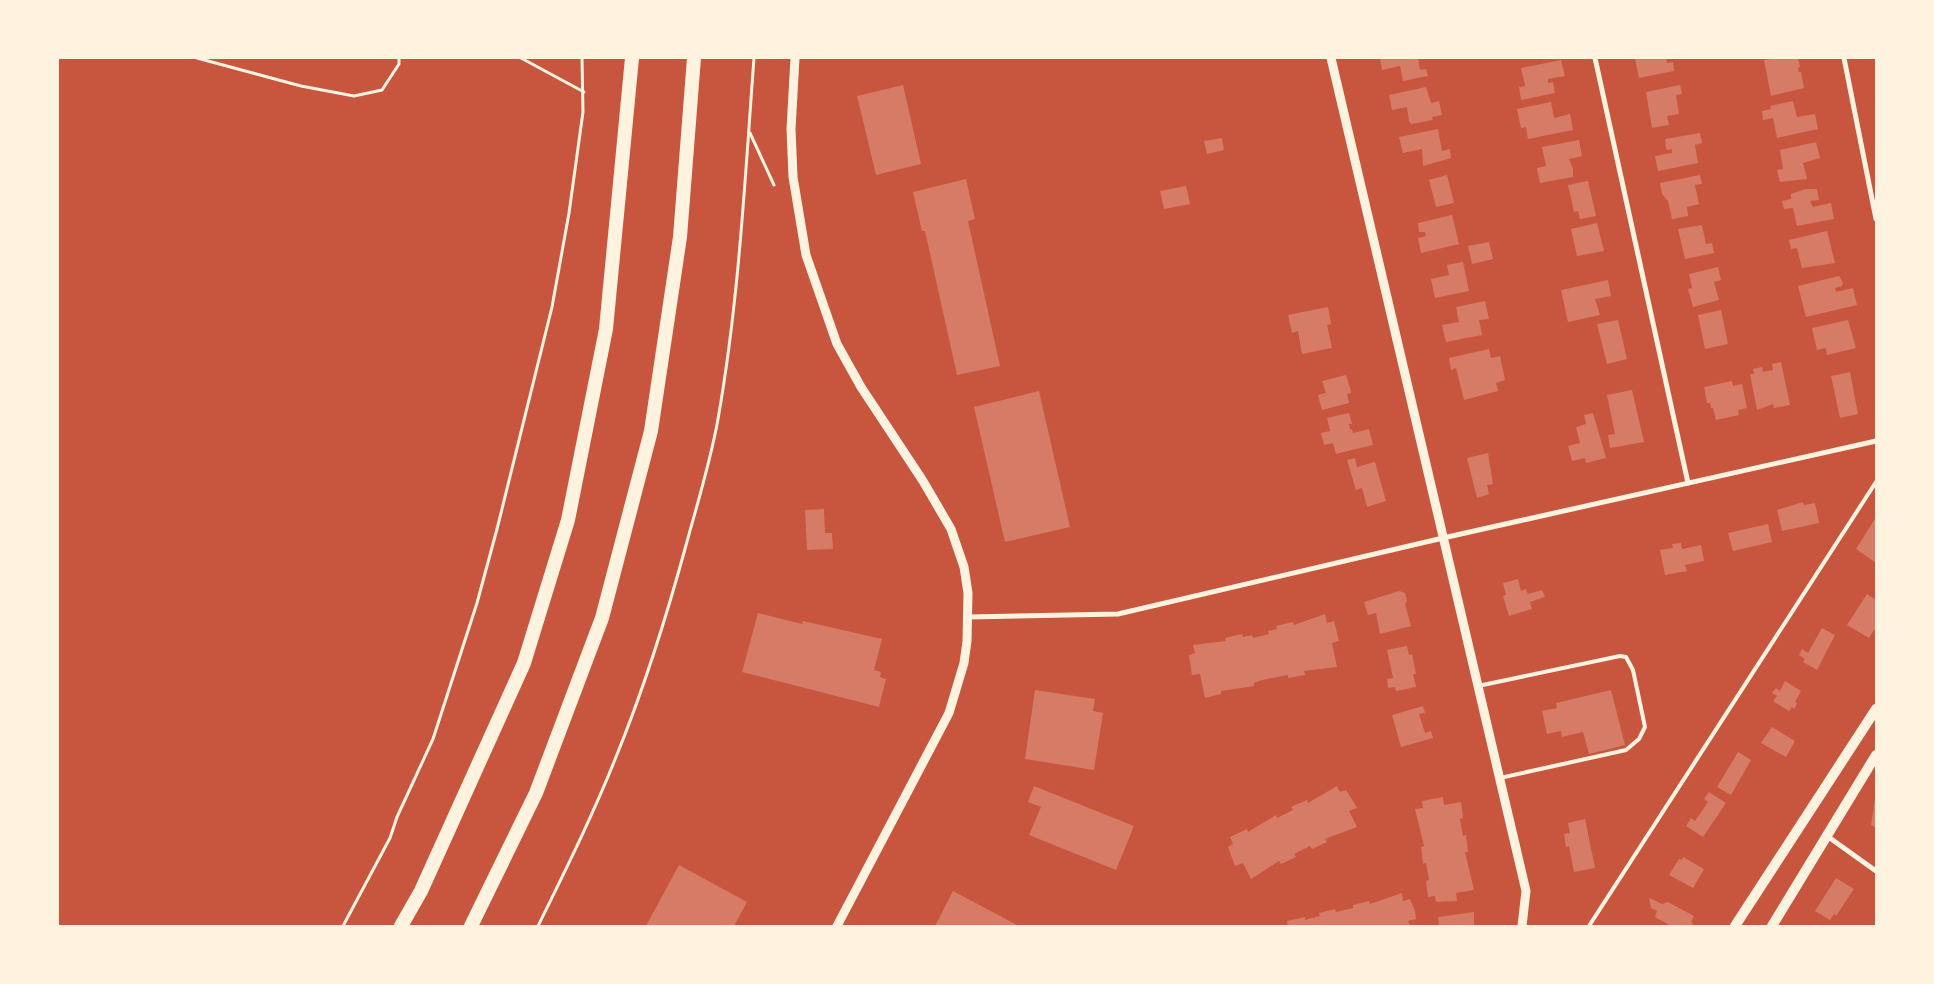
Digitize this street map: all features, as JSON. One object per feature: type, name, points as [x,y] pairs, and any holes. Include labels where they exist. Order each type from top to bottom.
[{"type":"highway","points":[[401,926],[421,891],[524,663],[568,520],[606,329],[632,58]]},
{"type":"highway","points":[[471,926],[536,793],[602,618],[651,431],[680,237],[694,58]]},
{"type":"main road","points":[[1735,926],[1876,709]]},
{"type":"main road","points":[[1772,926],[1876,755]]},
{"type":"street","points":[[795,58],[791,129],[793,177],[806,256],[819,297],[842,352],[866,395],[923,481],[951,528],[964,567],[968,617],[964,663],[949,713],[837,926]]},
{"type":"street","points":[[1332,58],[1526,891],[1522,926]]},
{"type":"street","points":[[1595,58],[1688,483]]},
{"type":"street","points":[[1844,58],[1876,219]]},
{"type":"street","points":[[968,617],[1118,614],[1443,538],[1876,441]]},
{"type":"street","points":[[1827,836],[1876,870]]},
{"type":"lane","points":[[1589,926],[1876,482]]},
{"type":"lane","points":[[1478,686],[1620,656],[1626,657],[1633,670],[1645,727],[1633,746],[1626,750],[1500,778]]},
{"type":"path","points":[[197,58],[301,86],[354,96],[382,90],[399,64],[399,58]]},
{"type":"path","points":[[521,58],[584,92]]},
{"type":"path","points":[[343,926],[386,846],[433,739],[477,603],[523,430],[552,307],[569,213],[584,92],[582,58]]},
{"type":"path","points":[[538,926],[604,784],[647,674],[673,592],[704,478],[718,421],[727,362],[750,132],[754,58]]},
{"type":"path","points":[[750,132],[774,185]]},
{"type":"building","points":[[1380,58],[1418,58],[1420,70],[1426,69],[1428,76],[1403,81],[1400,66],[1382,70]]},
{"type":"building","points":[[1635,58],[1666,58],[1667,63],[1673,62],[1674,71],[1639,78]]},
{"type":"building","points":[[1798,58],[1800,67],[1798,68],[1799,72],[1801,72],[1804,88],[1771,96],[1764,60]]},
{"type":"building","points":[[1561,60],[1565,76],[1548,79],[1548,83],[1553,82],[1555,93],[1521,100],[1519,87],[1525,86],[1521,68]]},
{"type":"building","points":[[903,85],[921,164],[876,175],[857,96]]},
{"type":"building","points":[[1680,85],[1682,94],[1676,95],[1679,114],[1667,116],[1669,125],[1652,128],[1646,92]]},
{"type":"building","points":[[1426,87],[1431,103],[1439,101],[1442,115],[1432,117],[1433,120],[1411,124],[1407,107],[1392,110],[1389,95]]},
{"type":"building","points":[[1793,101],[1797,117],[1815,114],[1818,129],[1777,138],[1773,118],[1763,120],[1762,111],[1771,109],[1770,106]]},
{"type":"building","points":[[1551,102],[1554,118],[1570,114],[1573,130],[1528,139],[1526,127],[1521,128],[1517,109]]},
{"type":"building","points":[[1438,129],[1442,151],[1450,149],[1451,158],[1423,166],[1422,149],[1403,153],[1399,137]]},
{"type":"building","points":[[1700,133],[1702,143],[1695,145],[1698,163],[1658,171],[1655,156],[1672,153],[1672,149],[1667,150],[1666,148],[1665,139]]},
{"type":"building","points":[[1222,138],[1224,150],[1207,154],[1204,141]]},
{"type":"building","points":[[1579,140],[1582,156],[1569,159],[1573,169],[1573,177],[1540,183],[1537,168],[1546,166],[1542,147]]},
{"type":"building","points":[[1816,142],[1820,158],[1803,163],[1807,179],[1780,182],[1777,170],[1783,169],[1780,150]]},
{"type":"building","points":[[1447,175],[1454,203],[1436,207],[1429,180]]},
{"type":"building","points":[[1700,175],[1702,184],[1695,185],[1699,204],[1687,207],[1688,216],[1672,219],[1668,201],[1662,194],[1660,183]]},
{"type":"building","points":[[966,179],[975,219],[968,221],[1000,366],[957,375],[925,231],[922,231],[913,192]]},
{"type":"building","points":[[1588,181],[1596,216],[1580,219],[1578,211],[1574,212],[1568,185]]},
{"type":"building","points":[[1186,186],[1190,204],[1164,209],[1160,191]]},
{"type":"building","points":[[1806,189],[1817,189],[1819,200],[1810,201],[1813,207],[1831,203],[1834,219],[1797,226],[1793,208],[1784,209],[1782,201],[1791,199],[1791,194]]},
{"type":"building","points":[[1452,215],[1459,244],[1421,253],[1418,238],[1426,236],[1425,232],[1419,232],[1418,223]]},
{"type":"building","points":[[1597,223],[1604,251],[1577,256],[1571,229]]},
{"type":"building","points":[[1702,225],[1706,244],[1712,243],[1714,253],[1685,259],[1678,229]]},
{"type":"building","points":[[1827,231],[1835,263],[1802,268],[1797,248],[1791,249],[1789,240]]},
{"type":"building","points":[[1489,242],[1493,259],[1472,264],[1468,246]]},
{"type":"building","points":[[1463,262],[1469,291],[1435,298],[1431,279],[1449,275],[1447,265]]},
{"type":"building","points":[[1718,267],[1721,280],[1714,282],[1719,300],[1693,307],[1688,289],[1692,288],[1689,274]]},
{"type":"building","points":[[1839,276],[1843,283],[1842,286],[1835,288],[1836,292],[1853,288],[1857,305],[1806,317],[1798,286]]},
{"type":"building","points":[[1608,280],[1611,296],[1595,299],[1600,315],[1568,322],[1561,290]]},
{"type":"building","points":[[1485,301],[1489,319],[1479,320],[1482,335],[1446,342],[1442,325],[1459,322],[1456,307]]},
{"type":"building","points":[[1328,307],[1331,324],[1327,325],[1332,348],[1302,354],[1298,331],[1292,333],[1288,315]]},
{"type":"building","points":[[1721,310],[1728,344],[1705,349],[1698,315]]},
{"type":"building","points":[[1618,320],[1627,359],[1607,364],[1597,324]]},
{"type":"building","points":[[1848,320],[1856,348],[1827,355],[1826,348],[1817,350],[1812,328]]},
{"type":"building","points":[[1489,349],[1491,358],[1500,356],[1505,380],[1496,383],[1498,391],[1464,400],[1456,368],[1451,370],[1449,358]]},
{"type":"building","points":[[1781,362],[1790,405],[1774,408],[1773,404],[1757,410],[1750,374],[1754,374],[1753,369],[1762,367],[1763,372],[1773,370],[1772,364]]},
{"type":"building","points":[[1850,372],[1858,414],[1840,418],[1831,376]]},
{"type":"building","points":[[1346,375],[1351,393],[1347,394],[1349,403],[1322,410],[1318,395],[1326,393],[1322,381]]},
{"type":"building","points":[[1732,381],[1733,386],[1742,384],[1747,408],[1738,410],[1739,415],[1716,420],[1713,408],[1711,408],[1710,403],[1707,403],[1704,387]]},
{"type":"building","points":[[1632,390],[1644,442],[1610,448],[1608,435],[1615,434],[1607,395]]},
{"type":"building","points":[[1039,391],[1070,527],[1005,542],[974,407]]},
{"type":"building","points":[[1349,413],[1352,424],[1349,424],[1350,430],[1352,429],[1353,433],[1369,429],[1373,445],[1336,454],[1333,443],[1324,445],[1321,433],[1330,431],[1327,418]]},
{"type":"building","points":[[1593,413],[1606,458],[1586,463],[1585,458],[1572,461],[1568,446],[1580,443],[1576,427],[1586,424],[1584,415]]},
{"type":"building","points":[[1488,453],[1493,484],[1487,485],[1489,494],[1477,498],[1467,458]]},
{"type":"building","points":[[1355,458],[1357,467],[1375,462],[1386,501],[1367,507],[1362,488],[1356,490],[1347,460]]},
{"type":"building","points":[[1803,502],[1804,505],[1815,503],[1819,523],[1782,531],[1777,510]]},
{"type":"building","points":[[824,509],[825,533],[832,533],[833,549],[807,550],[805,510]]},
{"type":"building","points":[[1876,517],[1876,563],[1856,549]]},
{"type":"building","points":[[1768,524],[1772,542],[1733,551],[1728,533]]},
{"type":"building","points":[[1681,543],[1682,549],[1701,545],[1704,561],[1685,565],[1687,571],[1665,575],[1660,550],[1673,548],[1672,544]]},
{"type":"building","points":[[1518,579],[1521,591],[1526,589],[1528,594],[1542,590],[1545,597],[1530,602],[1532,609],[1509,616],[1503,596],[1506,595],[1503,583]]},
{"type":"building","points":[[1399,591],[1405,593],[1407,601],[1405,604],[1411,626],[1380,634],[1376,613],[1368,615],[1364,602]]},
{"type":"building","points":[[1867,594],[1876,600],[1876,631],[1874,630],[1869,638],[1847,625]]},
{"type":"building","points":[[758,613],[802,624],[803,621],[882,639],[874,670],[881,672],[880,677],[886,679],[879,707],[742,672]]},
{"type":"building","points":[[1325,614],[1327,623],[1334,621],[1339,641],[1332,643],[1337,667],[1304,671],[1305,675],[1288,678],[1288,675],[1262,680],[1254,683],[1254,686],[1221,691],[1221,694],[1205,698],[1200,674],[1192,675],[1189,655],[1195,653],[1193,645],[1226,641],[1225,638],[1242,634],[1243,637],[1252,635],[1253,638],[1269,634],[1268,631],[1277,629],[1276,626],[1293,622],[1294,625]]},
{"type":"building","points":[[1822,628],[1835,635],[1817,670],[1803,662],[1805,659],[1799,655],[1802,649],[1808,653]]},
{"type":"building","points":[[1407,646],[1409,655],[1412,654],[1416,674],[1413,674],[1416,687],[1396,691],[1395,687],[1388,688],[1387,679],[1393,678],[1387,650]]},
{"type":"building","points":[[1785,681],[1801,691],[1795,702],[1797,703],[1796,706],[1794,709],[1792,707],[1789,711],[1773,701],[1777,696],[1772,693],[1776,688],[1780,691]]},
{"type":"building","points":[[1035,690],[1095,699],[1093,711],[1103,713],[1094,770],[1025,759]]},
{"type":"building","points":[[1611,690],[1625,745],[1589,754],[1583,732],[1562,737],[1561,731],[1547,734],[1542,711],[1557,708],[1556,703]]},
{"type":"building","points":[[1423,706],[1425,713],[1419,714],[1425,733],[1431,731],[1433,738],[1401,747],[1392,715]]},
{"type":"building","points":[[1772,727],[1795,741],[1786,757],[1761,743]]},
{"type":"building","points":[[1738,752],[1751,760],[1731,795],[1717,787]]},
{"type":"building","points":[[1034,786],[1134,826],[1116,870],[1029,835],[1041,807],[1028,802]]},
{"type":"building","points":[[1337,786],[1340,792],[1346,790],[1357,808],[1349,811],[1357,827],[1325,839],[1327,842],[1312,849],[1310,846],[1294,854],[1296,857],[1281,864],[1279,861],[1251,879],[1243,863],[1235,866],[1228,847],[1233,844],[1230,837],[1247,829],[1248,832],[1276,815],[1277,818],[1293,810],[1291,807],[1307,800],[1308,803]]},
{"type":"building","points":[[1709,792],[1726,803],[1703,837],[1686,826],[1691,818],[1695,821],[1708,802],[1704,799]]},
{"type":"building","points":[[1443,797],[1444,805],[1461,802],[1463,818],[1460,819],[1463,836],[1466,835],[1468,852],[1465,852],[1474,890],[1456,893],[1457,901],[1436,902],[1435,896],[1428,897],[1426,881],[1429,880],[1426,863],[1423,864],[1421,847],[1424,846],[1415,809],[1423,808],[1422,801]]},
{"type":"building","points":[[1876,799],[1876,828],[1871,825]]},
{"type":"building","points":[[1585,819],[1595,868],[1574,872],[1569,846],[1566,847],[1564,834],[1570,833],[1568,823]]},
{"type":"building","points":[[1683,857],[1704,869],[1693,888],[1669,875],[1679,859],[1682,860]]},
{"type":"building","points":[[679,865],[747,902],[734,926],[646,926]]},
{"type":"building","points":[[1836,878],[1854,889],[1836,916],[1834,914],[1830,920],[1815,911]]},
{"type":"building","points":[[953,891],[1019,926],[935,926]]},
{"type":"building","points":[[1402,893],[1403,901],[1410,899],[1415,911],[1416,919],[1408,921],[1410,926],[1288,926],[1287,921],[1305,917],[1305,920],[1320,916],[1319,913],[1335,909],[1336,912],[1353,908],[1353,905],[1369,901],[1370,904]]},
{"type":"building","points":[[1649,898],[1662,904],[1668,902],[1694,916],[1691,922],[1693,923],[1691,926],[1671,926],[1655,917],[1657,911],[1651,908]]},
{"type":"building","points":[[1474,912],[1474,926],[1439,926],[1438,917]]}]
